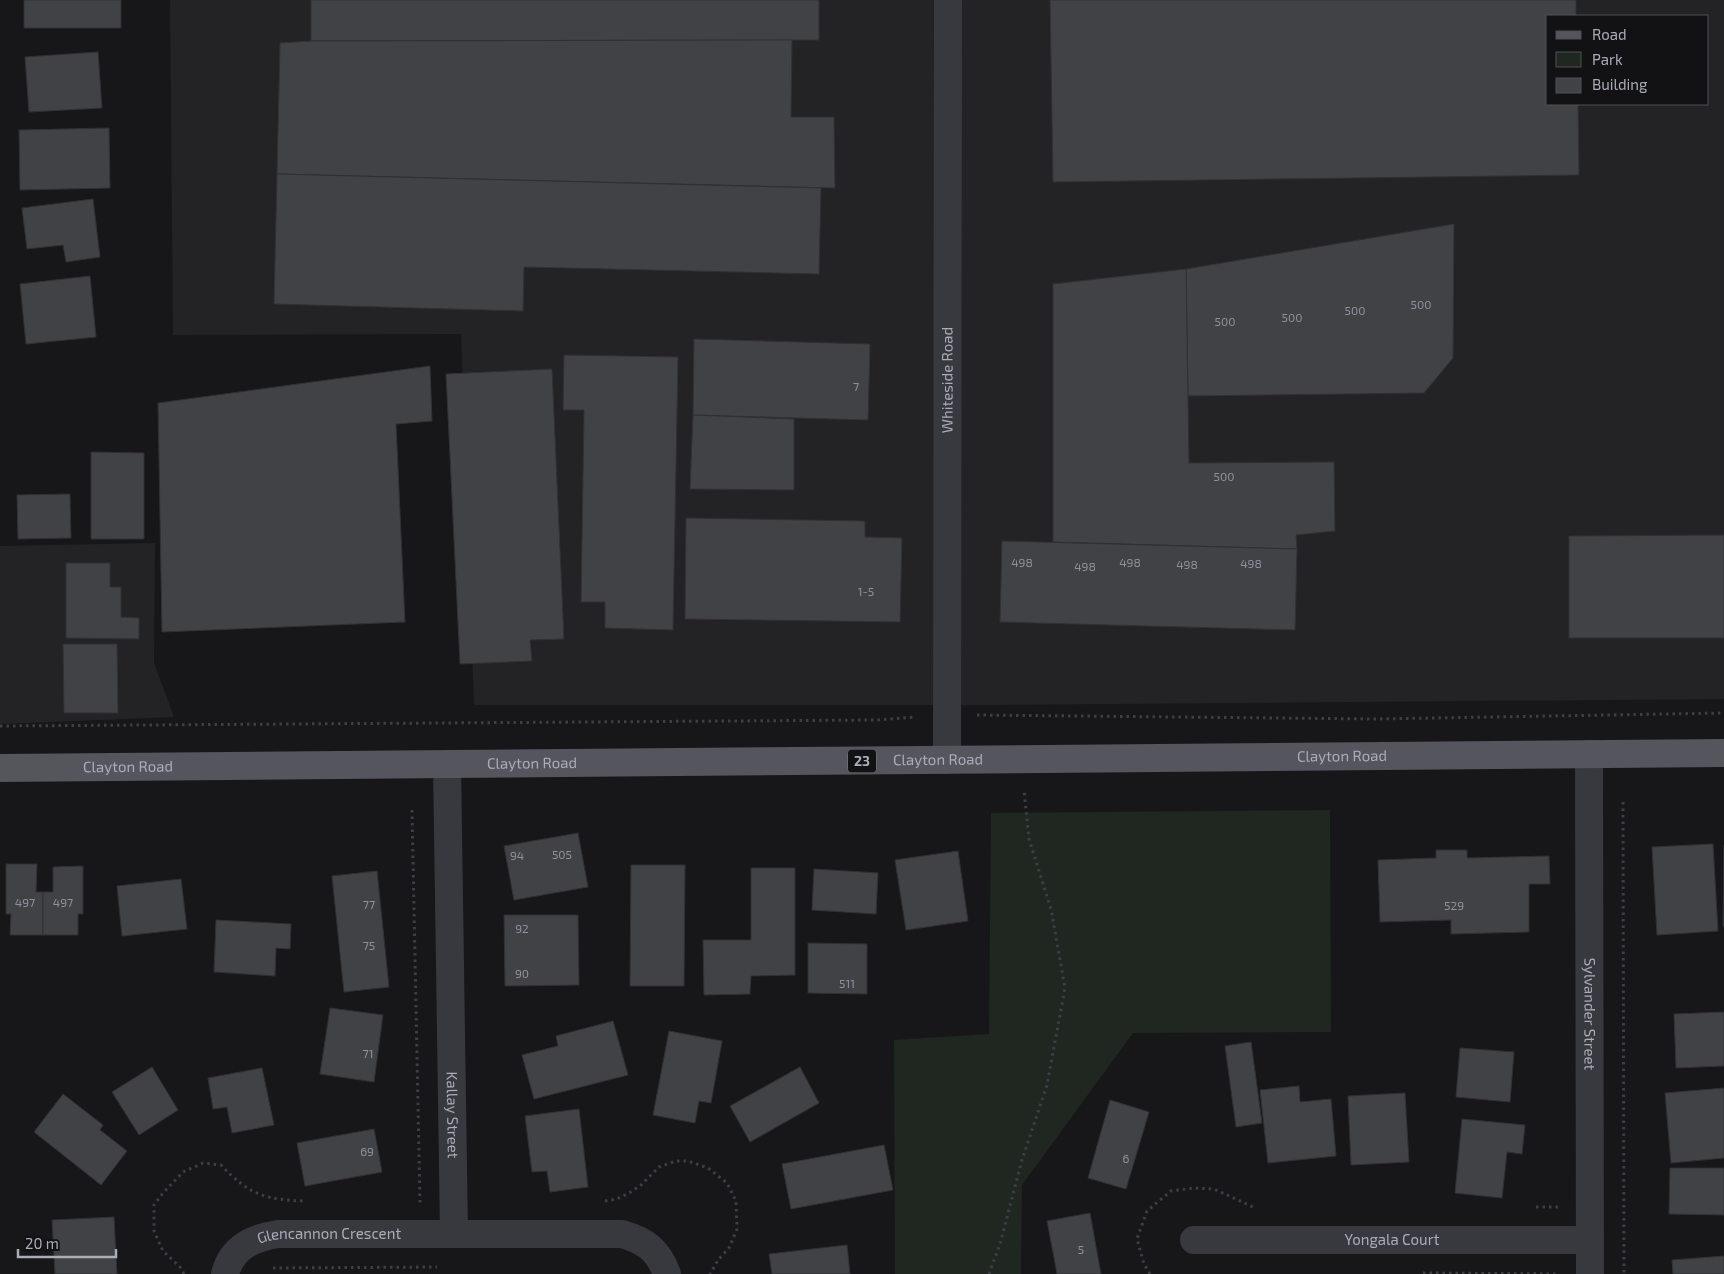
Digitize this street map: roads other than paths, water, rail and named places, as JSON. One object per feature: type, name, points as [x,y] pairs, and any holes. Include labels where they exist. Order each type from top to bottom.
[{"type":"main road","name":"Clayton Road","points":[[0,768],[1724,753]]},
{"type":"street","name":"Whiteside Road","points":[[947,760],[948,0]]},
{"type":"street","name":"Sylvander Street","points":[[1589,754],[1590,1274]]},
{"type":"street","name":"Kallay Street","points":[[447,764],[454,1234]]},
{"type":"street","name":"Glencannon Crescent","points":[[225,1274],[234,1255],[244,1245],[254,1239],[278,1234],[454,1234]]},
{"type":"street","points":[[454,1234],[622,1234],[645,1243],[655,1252],[667,1274]]},
{"type":"street","name":"Yongala Court","points":[[1194,1240],[1590,1240]]}]
